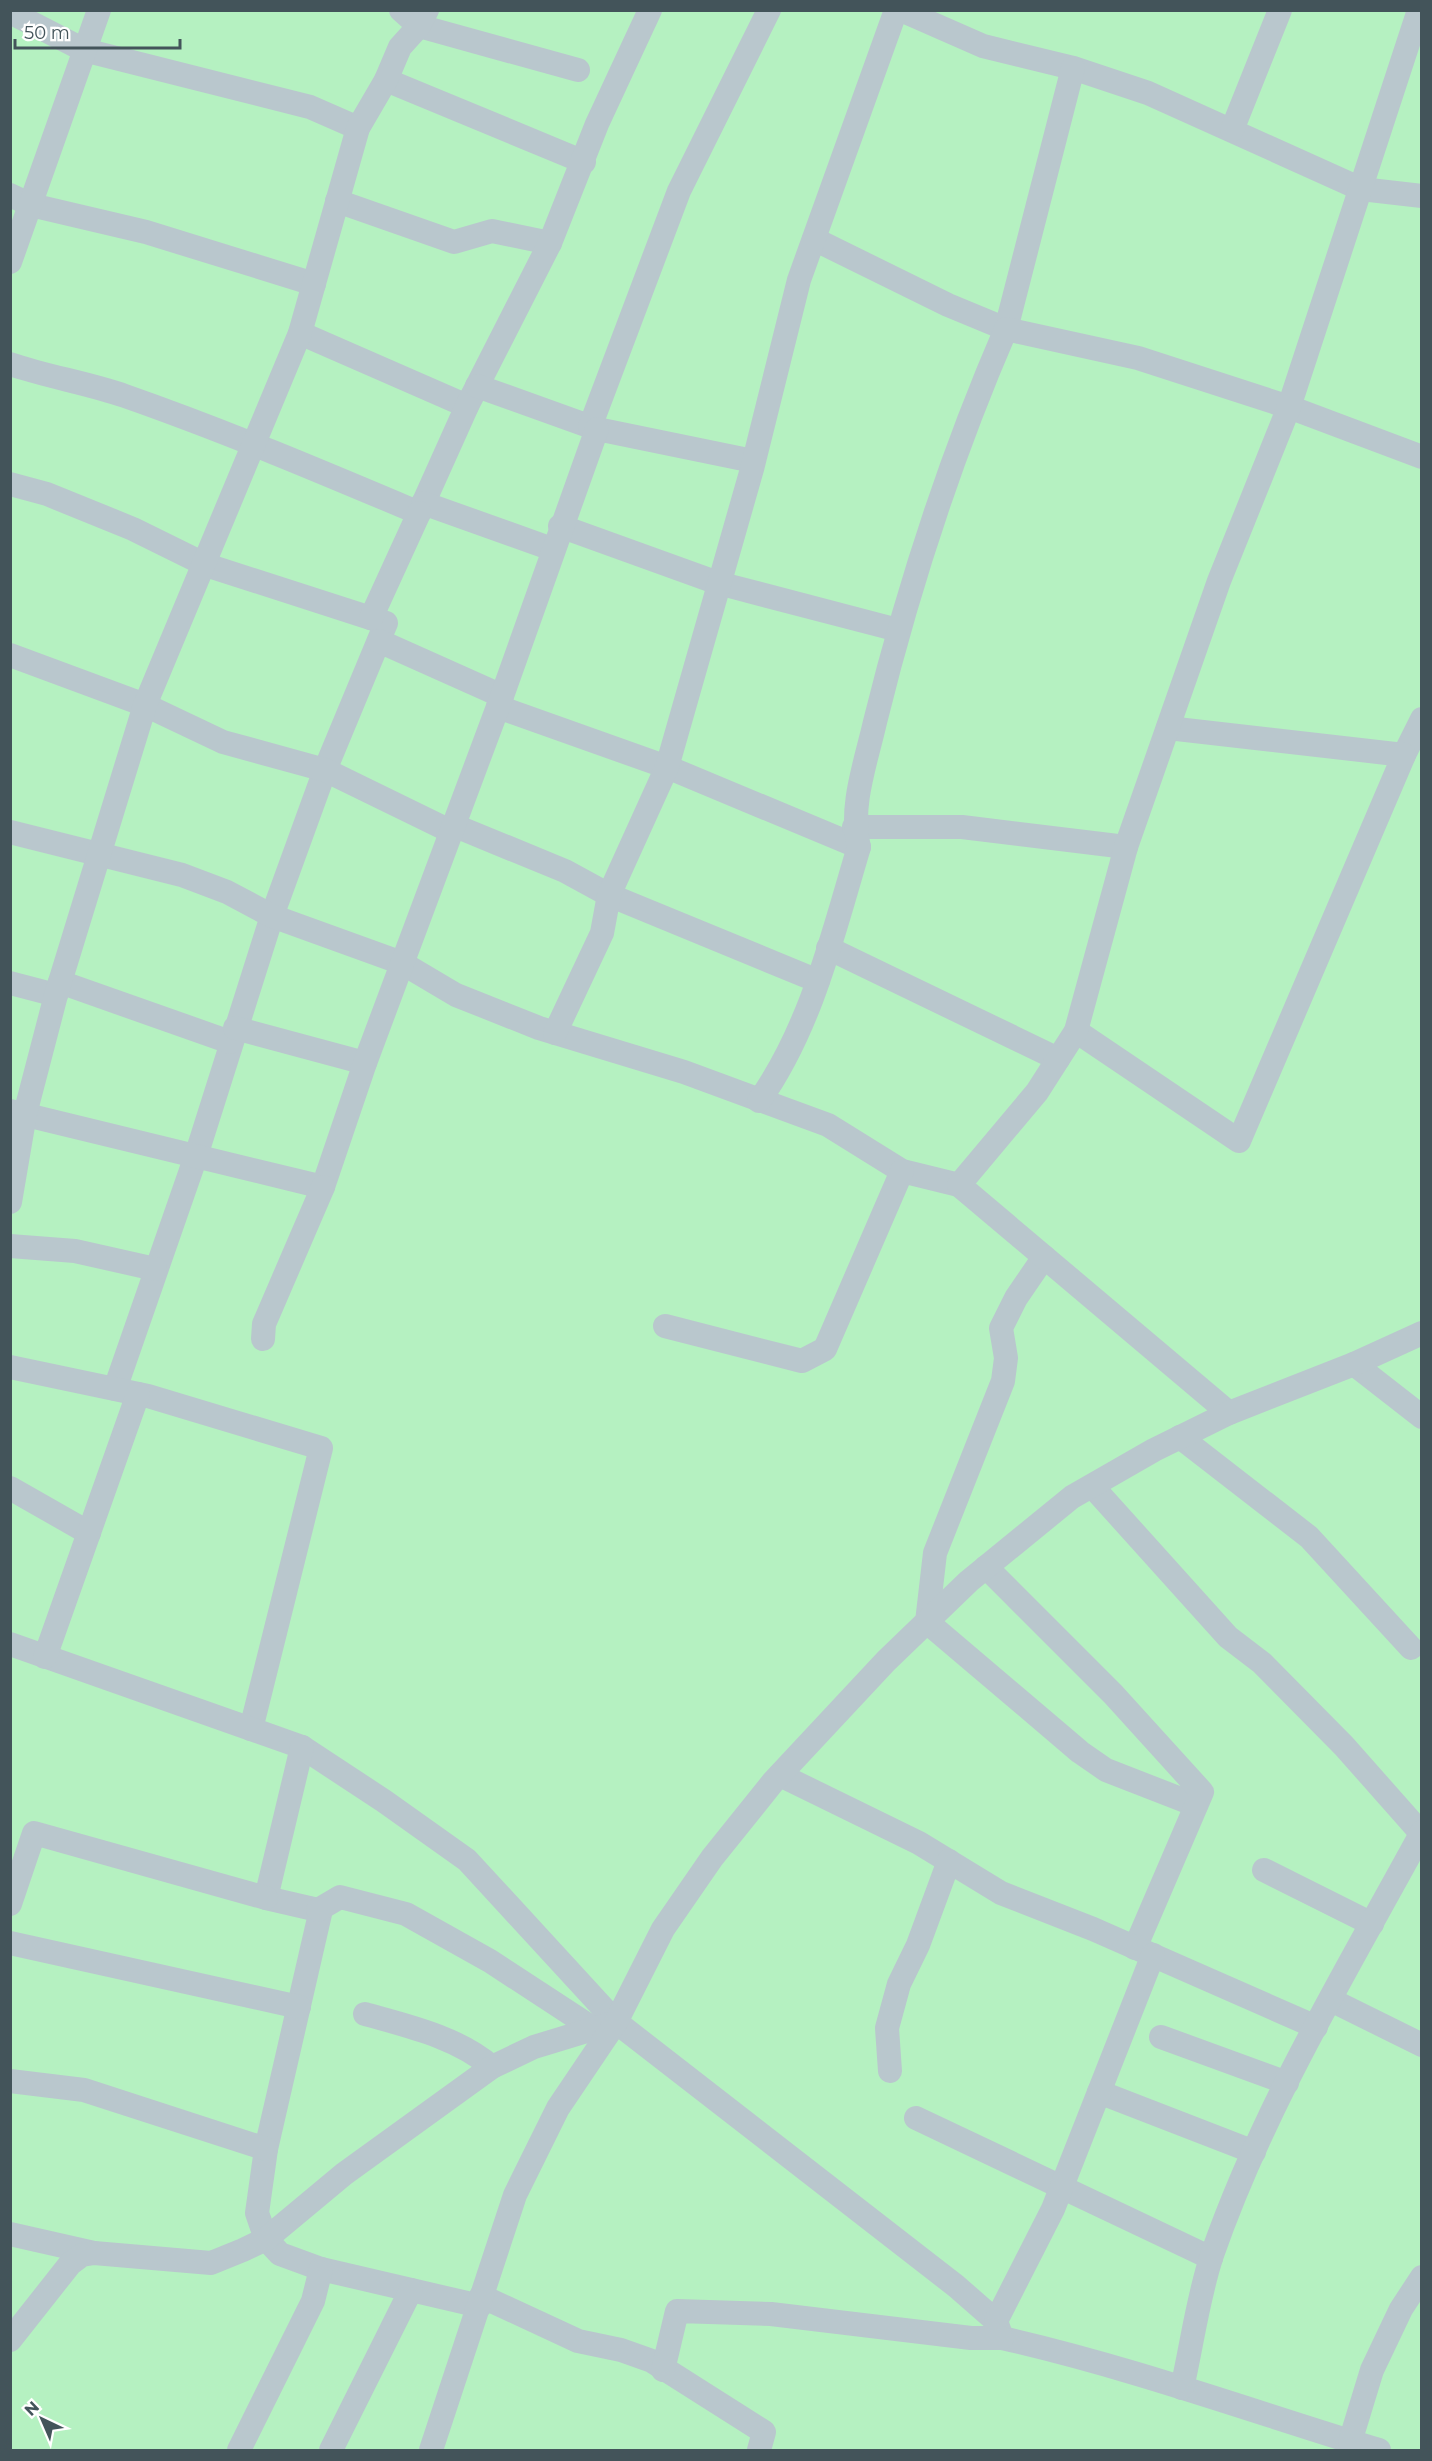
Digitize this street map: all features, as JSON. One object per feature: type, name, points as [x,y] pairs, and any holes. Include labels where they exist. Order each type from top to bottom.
[{"type":"street","points":[[10,262],[21,200],[99,10]]},
{"type":"street","points":[[401,10],[578,70]]},
{"type":"street","points":[[371,618],[472,396],[550,243],[584,162],[597,124],[650,10]]},
{"type":"street","points":[[262,1339],[264,1324],[322,1187],[365,1063],[500,701],[593,428],[679,191],[769,10]]},
{"type":"street","points":[[555,1033],[602,933],[609,895],[667,767],[753,461],[799,280],[896,10]]},
{"type":"street","points":[[901,10],[983,46],[1073,68],[1148,93],[1361,189],[1422,196]]},
{"type":"street","points":[[1232,130],[1280,10]]},
{"type":"street","points":[[959,1185],[1038,1092],[1076,1031],[1126,847],[1219,581],[1289,406],[1319,307],[1361,189],[1419,10]]},
{"type":"street","points":[[10,12],[84,50],[310,107],[358,128]]},
{"type":"street","points":[[10,1202],[18,1113],[145,705],[206,565],[300,333],[358,128],[386,80],[400,47],[423,18]]},
{"type":"street","points":[[759,1101],[778,1074],[818,981],[857,837],[864,769],[898,630],[976,398],[1006,329],[1073,68]]},
{"type":"street","points":[[386,80],[584,162]]},
{"type":"street","points":[[21,200],[146,231],[314,284]]},
{"type":"street","points":[[337,201],[454,242],[492,231],[550,243]]},
{"type":"street","points":[[814,239],[948,305],[1006,329],[1138,358],[1289,406],[1422,457]]},
{"type":"street","points":[[300,333],[472,396],[593,428],[753,461]]},
{"type":"street","points":[[10,364],[46,377],[122,395],[421,508],[556,537],[718,583],[898,630]]},
{"type":"street","points":[[10,484],[47,494],[133,529],[206,565],[386,623],[325,770],[272,916],[196,1155],[114,1389]]},
{"type":"street","points":[[379,641],[500,701],[667,767],[857,837],[962,828],[1126,847]]},
{"type":"street","points":[[10,655],[145,705],[223,742],[325,770],[452,828],[565,871],[609,895],[818,981]]},
{"type":"street","points":[[1076,1031],[1239,1141],[1404,755],[1422,718]]},
{"type":"street","points":[[1168,728],[1404,755]]},
{"type":"street","points":[[10,832],[182,875],[227,892],[272,916],[402,963],[456,995],[555,1033],[684,1072],[828,1125],[902,1171],[959,1185],[1228,1413]]},
{"type":"street","points":[[828,948],[1058,1059]]},
{"type":"street","points":[[10,982],[58,988],[233,1035],[365,1063]]},
{"type":"street","points":[[18,1113],[322,1187]]},
{"type":"street","points":[[665,1326],[802,1361],[825,1348],[902,1171]]},
{"type":"street","points":[[10,1246],[75,1251],[155,1269]]},
{"type":"street","points":[[927,1622],[935,1553],[1003,1382],[1005,1358],[1002,1328],[1016,1298],[1044,1257]]},
{"type":"street","points":[[431,2451],[515,2195],[558,2108],[663,1929],[712,1858],[780,1775],[886,1661],[986,1567],[1072,1497],[1228,1413],[1354,1364],[1422,1333]]},
{"type":"street","points":[[1354,1364],[1422,1417]]},
{"type":"street","points":[[10,1367],[138,1394],[321,1448],[251,1729]]},
{"type":"street","points":[[45,1656],[138,1394]]},
{"type":"street","points":[[1180,1437],[1308,1537],[1411,1648]]},
{"type":"street","points":[[1092,1486],[1228,1637],[1270,1671],[1344,1746],[1421,1833],[1287,2083],[1234,2194],[1211,2258],[1182,2388]]},
{"type":"street","points":[[10,1488],[89,1533]]},
{"type":"street","points":[[663,2370],[677,2311],[771,2314],[971,2338],[999,2329],[1062,2187],[1099,2092],[1144,1951],[1202,1792],[1113,1694],[986,1567]]},
{"type":"street","points":[[927,1622],[1097,1764],[1106,1770],[1196,1805]]},
{"type":"street","points":[[10,1644],[302,1747],[392,1806],[467,1860],[605,2026]]},
{"type":"street","points":[[266,1898],[302,1747]]},
{"type":"street","points":[[780,1775],[949,1861],[1001,1893],[1144,1951],[1186,1972],[1317,2027]]},
{"type":"street","points":[[10,1904],[34,1833],[266,1898],[318,1910],[340,1897],[405,1914],[605,2026],[956,2286],[999,2329],[1056,2350],[1379,2451]]},
{"type":"street","points":[[890,2071],[887,2028],[899,1984],[918,1945],[949,1861]]},
{"type":"street","points":[[1264,1870],[1372,1924]]},
{"type":"street","points":[[318,1910],[320,1914],[266,2149],[257,2213],[266,2239],[280,2254],[321,2269],[411,2290],[481,2301],[578,2341],[621,2350],[652,2361],[764,2433],[759,2451]]},
{"type":"street","points":[[11,1948],[299,2007]]},
{"type":"street","points":[[1331,2000],[1422,2045]]},
{"type":"street","points":[[365,2014],[418,2029],[475,2052],[492,2067]]},
{"type":"street","points":[[10,2234],[94,2253],[211,2263],[266,2239],[344,2174],[492,2067],[534,2047],[605,2026]]},
{"type":"street","points":[[1161,2037],[1287,2083]]},
{"type":"street","points":[[10,2081],[84,2090],[266,2149]]},
{"type":"street","points":[[1099,2092],[1254,2152]]},
{"type":"street","points":[[916,2118],[1211,2258]]},
{"type":"street","points":[[10,2340],[70,2264],[82,2255],[94,2253]]},
{"type":"street","points":[[239,2451],[313,2301],[321,2269]]},
{"type":"street","points":[[1350,2442],[1372,2370],[1401,2309],[1422,2277]]},
{"type":"street","points":[[331,2451],[411,2290]]},
{"type":"green space","points":[[11,11],[1421,11],[1421,2450],[11,2450]]}]
